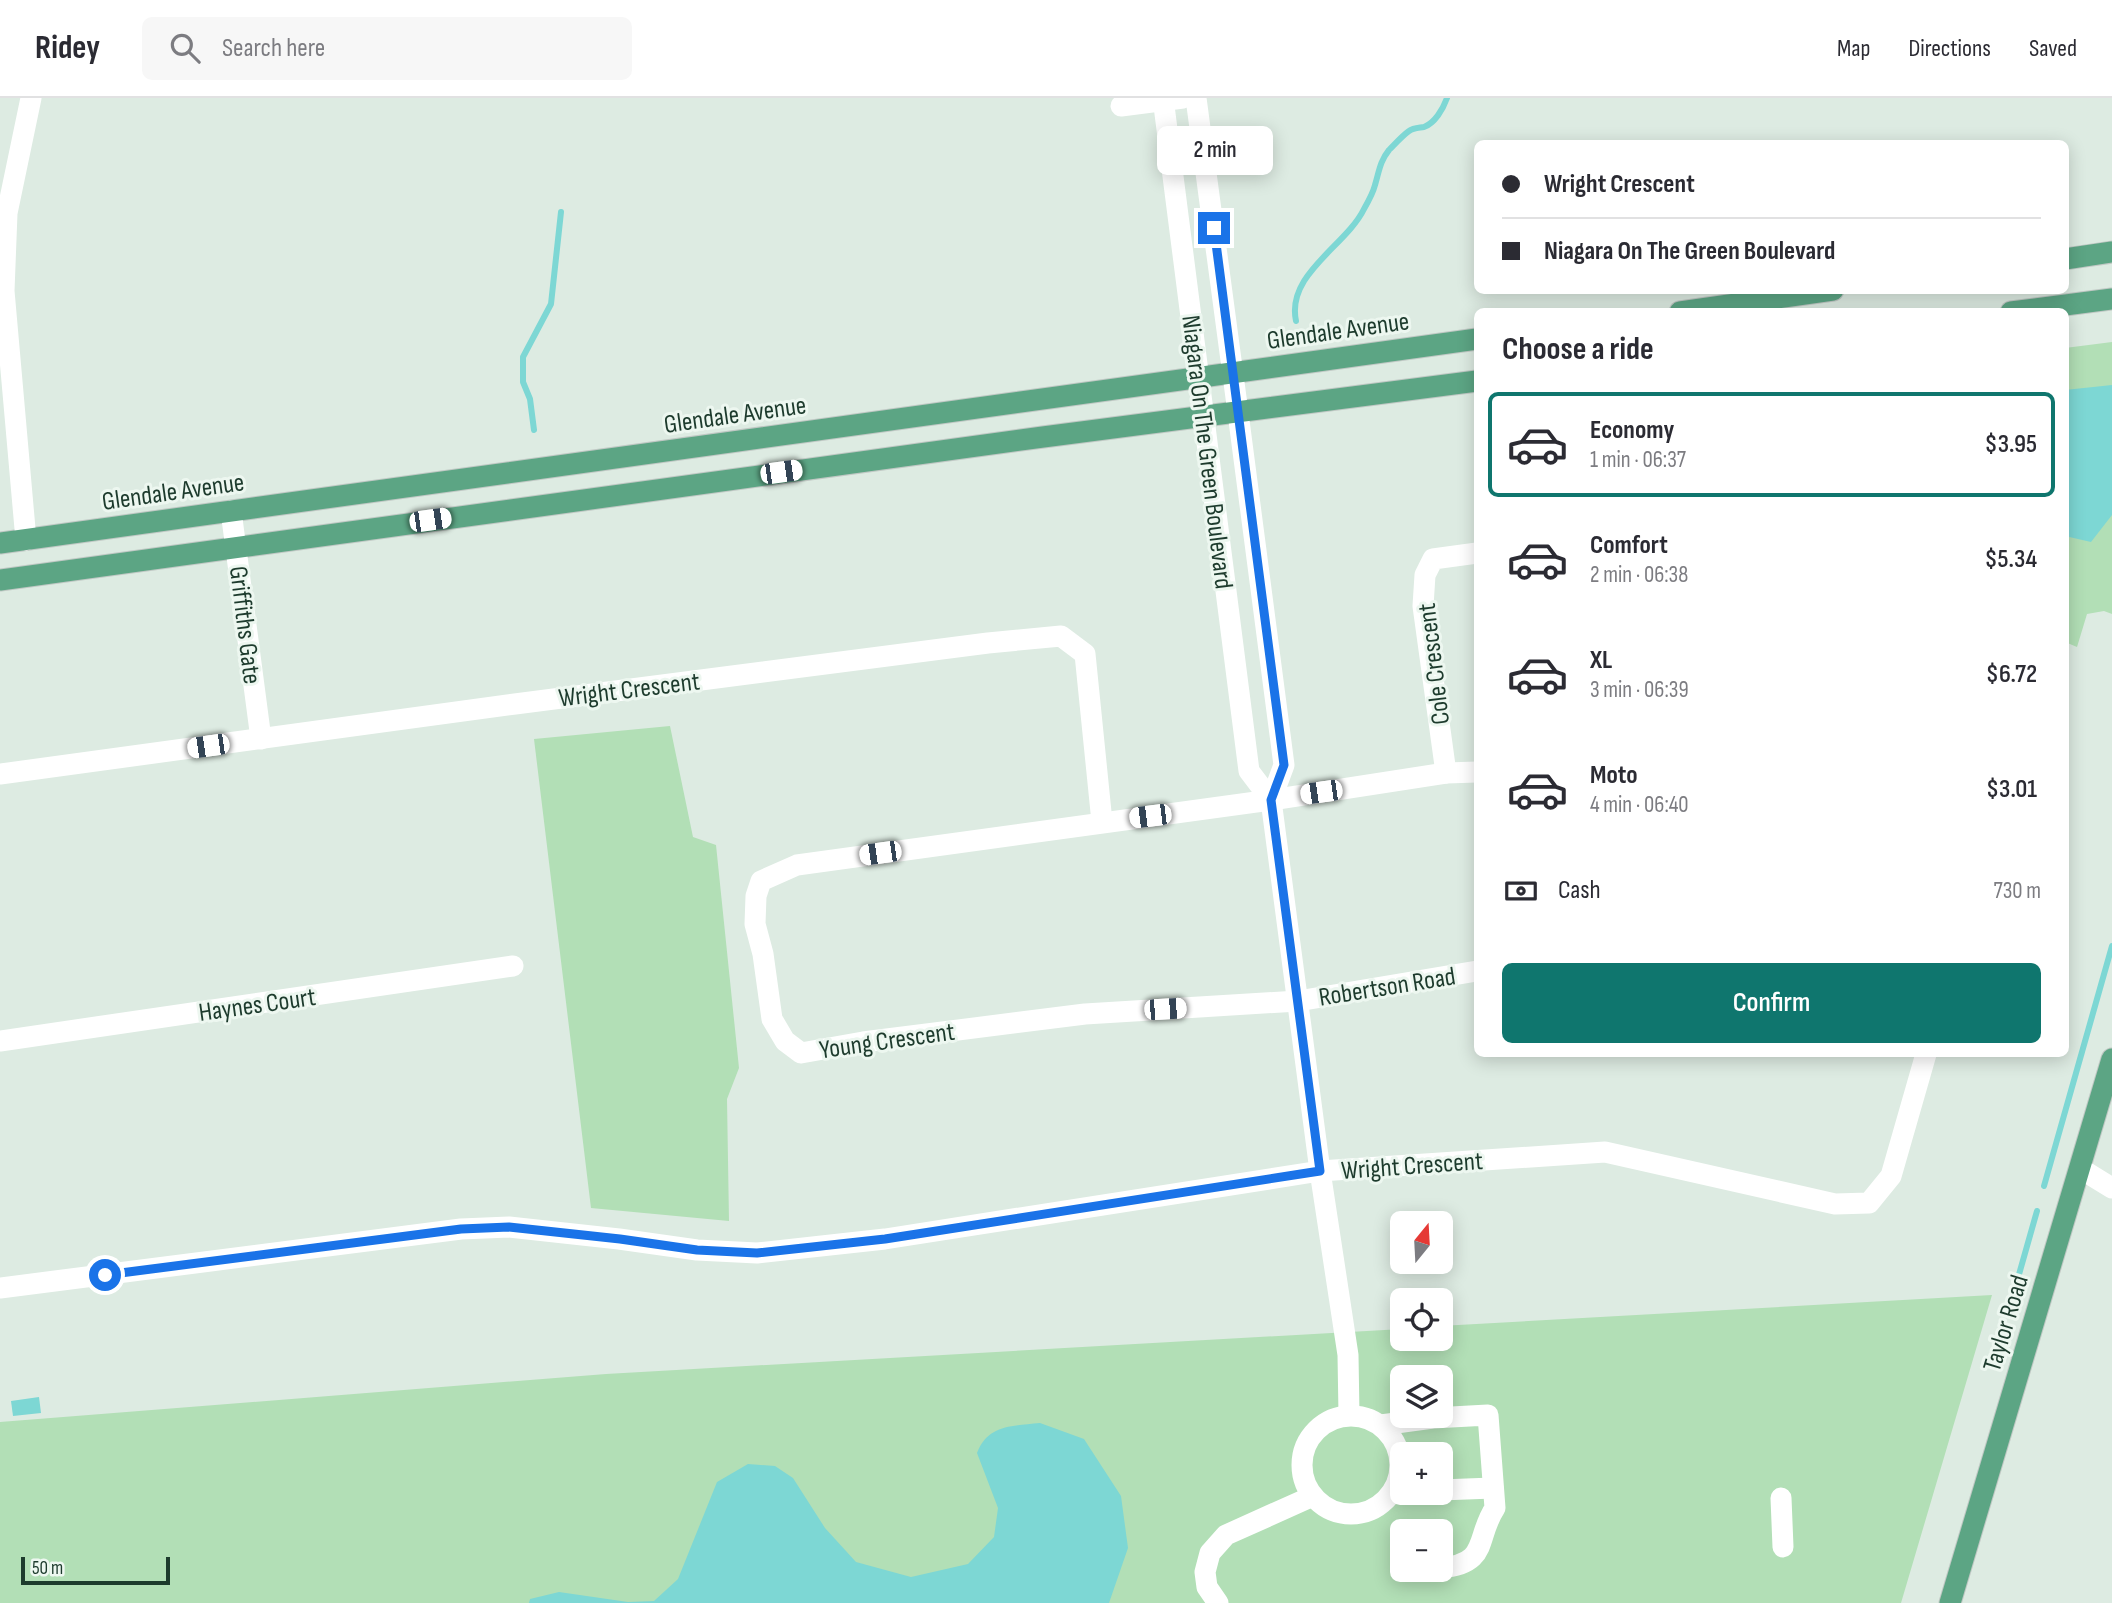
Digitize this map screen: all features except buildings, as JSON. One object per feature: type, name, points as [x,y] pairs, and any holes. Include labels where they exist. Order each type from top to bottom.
[{"type":"main road","points":[[2069,258],[2112,252]]},
{"type":"main road","points":[[1708,308],[1805,294]]},
{"type":"main road","points":[[2042,308],[2112,299]]},
{"type":"main road","name":"Glendale Avenue","points":[[0,543],[1474,339]]},
{"type":"main road","points":[[0,580],[236,546],[1474,381]]},
{"type":"main road","name":"Taylor Road","points":[[1950,1603],[2112,1059]]},
{"type":"street","points":[[26,540],[4,291],[7,213],[31,98]]},
{"type":"street","name":"Niagara On The Green Boulevard","points":[[1196,98],[1284,765],[1271,800],[1320,1171],[1348,1355],[1349,1415]]},
{"type":"street","points":[[1121,106],[1170,99]]},
{"type":"street","name":"Niagara On The Green Boulevard","points":[[1170,99],[1199,378],[1249,771],[1271,800]]},
{"type":"street","name":"Griffiths Gate","points":[[231,511],[261,739]]},
{"type":"street","name":"Cole Crescent","points":[[1446,773],[1423,606],[1425,575],[1433,559],[1474,553]]},
{"type":"street","name":"Wright Crescent","points":[[0,774],[527,702],[1061,636],[1085,654],[1102,822]]},
{"type":"street","name":"Young Crescent","points":[[1298,1000],[1085,1014],[863,1042],[802,1053],[785,1041],[772,1019],[763,954],[755,924],[756,896],[761,881],[797,865],[1271,800],[1446,773],[1474,772]]},
{"type":"street","name":"Haynes Court","points":[[0,1041],[513,966]]},
{"type":"street","name":"Robertson Road","points":[[1298,1000],[1474,971]]},
{"type":"street","name":"Wright Crescent","points":[[0,1288],[461,1229],[509,1227],[697,1250],[757,1253],[885,1239],[1320,1171],[1605,1152],[1835,1204],[1869,1203],[1891,1177],[1925,1057]]},
{"type":"street","points":[[2081,1169],[2112,1168]]},
{"type":"street","points":[[2081,1169],[2112,1188]]},
{"type":"street","points":[[1390,1496],[1373,1510],[1342,1514],[1327,1508],[1313,1496],[1305,1484],[1301,1469],[1309,1438],[1319,1426],[1333,1418],[1349,1415],[1366,1417],[1381,1425],[1395,1442]]},
{"type":"street","points":[[1381,1425],[1433,1418],[1488,1415],[1494,1507],[1480,1547],[1471,1559],[1453,1567]]},
{"type":"street","points":[[1453,1490],[1493,1488]]},
{"type":"street","points":[[1218,1603],[1207,1587],[1205,1572],[1210,1553],[1226,1535],[1313,1496]]},
{"type":"street","points":[[1781,1498],[1783,1548]]},
{"type":"green space","points":[[2112,342],[2112,614],[2104,611],[2087,614],[2077,647],[2069,644],[2069,347]]},
{"type":"green space","points":[[670,726],[693,837],[716,845],[739,1068],[727,1099],[729,1221],[591,1208],[534,739]]},
{"type":"green space","points":[[1992,1295],[1901,1603],[0,1603],[0,1422],[606,1374],[1390,1330],[1390,1351],[1453,1351],[1453,1325]]},
{"type":"water","points":[[2112,385],[2112,515],[2091,542],[2069,537],[2069,390]]},
{"type":"water","points":[[39,1397],[41,1413],[13,1416],[11,1401]]},
{"type":"water","points":[[1040,1423],[1084,1439],[1121,1496],[1128,1548],[1109,1603],[529,1603],[530,1599],[559,1592],[628,1602],[654,1601],[678,1579],[717,1482],[748,1464],[775,1466],[793,1478],[825,1528],[856,1562],[911,1577],[968,1564],[994,1537],[998,1508],[977,1453],[988,1436],[1002,1428]]},
{"type":"waterway","points":[[1296,321],[1295,304],[1300,289],[1308,275],[1356,223],[1372,194],[1386,154],[1409,131],[1432,122],[1447,98]]},
{"type":"waterway","points":[[534,430],[530,399],[523,382],[523,357],[551,304],[561,212]]},
{"type":"waterway","points":[[2044,1186],[2112,946]]},
{"type":"waterway","points":[[2012,1299],[2037,1211]]},
{"type":"route","points":[[105,1275],[461,1229],[509,1227],[697,1250],[757,1253],[885,1239],[1320,1171],[1271,800],[1284,765],[1214,228]]}]
